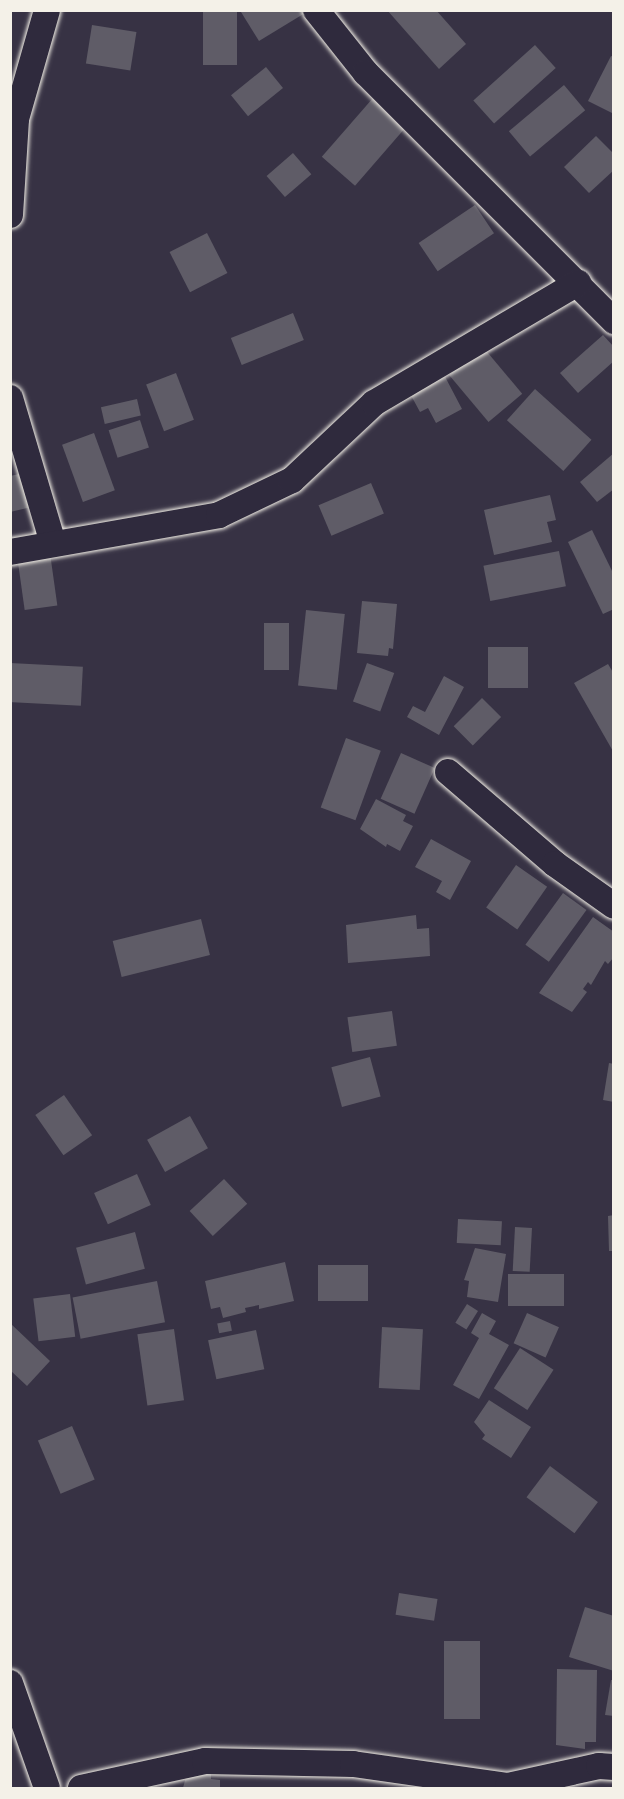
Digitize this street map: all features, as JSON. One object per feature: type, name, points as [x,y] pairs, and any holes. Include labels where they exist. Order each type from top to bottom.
[{"type":"street","points":[[10,215],[16,119],[47,10]]},
{"type":"street","points":[[316,10],[366,73],[614,321]]},
{"type":"street","points":[[10,552],[219,515],[292,480],[374,403],[578,283]]},
{"type":"street","points":[[10,398],[53,543]]},
{"type":"street","points":[[448,772],[555,864],[614,906]]},
{"type":"street","points":[[10,1683],[46,1788]]},
{"type":"street","points":[[81,1788],[206,1761],[353,1764],[508,1786],[599,1766],[614,1767]]},
{"type":"building","points":[[203,10],[237,10],[237,65],[203,65]]},
{"type":"building","points":[[244,10],[303,10],[305,13],[259,41],[241,12]]},
{"type":"building","points":[[387,10],[436,10],[466,44],[439,69]]},
{"type":"building","points":[[92,25],[136,32],[130,71],[86,64]]},
{"type":"building","points":[[535,45],[556,68],[494,124],[473,101]]},
{"type":"building","points":[[611,56],[614,57],[614,114],[588,101]]},
{"type":"building","points":[[266,67],[283,88],[248,116],[231,95]]},
{"type":"building","points":[[564,85],[585,110],[530,157],[509,131]]},
{"type":"building","points":[[373,98],[406,127],[355,186],[322,157]]},
{"type":"building","points":[[596,136],[614,154],[614,170],[589,193],[564,167]]},
{"type":"building","points":[[293,153],[311,174],[285,197],[267,176]]},
{"type":"building","points":[[475,205],[494,233],[438,271],[419,243]]},
{"type":"building","points":[[207,233],[227,273],[190,292],[170,252]]},
{"type":"building","points":[[293,313],[304,340],[242,365],[231,338]]},
{"type":"building","points":[[603,335],[614,347],[614,361],[578,393],[560,373]]},
{"type":"building","points":[[483,347],[522,394],[489,422],[449,375]]},
{"type":"building","points":[[441,369],[462,409],[436,423],[428,408],[420,412],[407,388]]},
{"type":"building","points":[[176,373],[194,420],[164,431],[146,384]]},
{"type":"building","points":[[535,389],[591,440],[563,471],[507,420]]},
{"type":"building","points":[[137,399],[141,416],[105,424],[101,407]]},
{"type":"building","points":[[140,420],[149,448],[118,458],[109,430]]},
{"type":"building","points":[[94,433],[115,490],[83,502],[62,445]]},
{"type":"building","points":[[614,453],[614,489],[597,502],[580,482]]},
{"type":"building","points":[[33,471],[40,505],[10,512],[10,476]]},
{"type":"building","points":[[371,483],[384,513],[331,536],[319,505]]},
{"type":"building","points":[[550,495],[556,520],[547,522],[552,542],[494,555],[484,510]]},
{"type":"building","points":[[592,530],[614,575],[614,609],[603,614],[568,542]]},
{"type":"building","points":[[49,546],[57,605],[25,610],[16,551]]},
{"type":"building","points":[[559,551],[566,586],[490,601],[483,566]]},
{"type":"building","points":[[362,601],[397,604],[393,649],[389,648],[388,656],[357,653]]},
{"type":"building","points":[[306,610],[345,614],[337,690],[298,686]]},
{"type":"building","points":[[264,623],[289,623],[289,670],[264,670]]},
{"type":"building","points":[[488,647],[528,647],[528,688],[488,688]]},
{"type":"building","points":[[10,663],[83,667],[81,706],[10,702]]},
{"type":"building","points":[[367,663],[394,673],[380,711],[353,702]]},
{"type":"building","points":[[608,664],[614,674],[614,753],[574,683]]},
{"type":"building","points":[[444,676],[464,687],[439,735],[407,717],[413,706],[425,712]]},
{"type":"building","points":[[482,698],[501,717],[473,745],[454,726]]},
{"type":"building","points":[[346,738],[381,751],[355,820],[321,808]]},
{"type":"building","points":[[401,753],[435,768],[414,814],[381,799]]},
{"type":"building","points":[[376,799],[406,815],[403,821],[413,826],[400,851],[387,844],[386,847],[360,829]]},
{"type":"building","points":[[431,839],[471,861],[450,900],[436,892],[442,881],[415,867]]},
{"type":"building","points":[[516,865],[547,887],[517,929],[486,908]]},
{"type":"building","points":[[563,893],[586,910],[549,962],[525,945]]},
{"type":"building","points":[[416,915],[417,929],[429,928],[430,956],[348,963],[346,925]]},
{"type":"building","points":[[593,917],[614,932],[614,957],[608,964],[605,961],[591,985],[588,982],[583,989],[587,992],[572,1012],[539,993]]},
{"type":"building","points":[[201,919],[210,955],[122,977],[113,941]]},
{"type":"building","points":[[392,1011],[397,1046],[352,1052],[347,1017]]},
{"type":"building","points":[[370,1057],[381,1097],[342,1107],[331,1067]]},
{"type":"building","points":[[609,1063],[614,1064],[614,1102],[603,1100]]},
{"type":"building","points":[[64,1095],[92,1135],[63,1155],[35,1115]]},
{"type":"building","points":[[190,1116],[208,1148],[165,1172],[147,1140]]},
{"type":"building","points":[[137,1174],[151,1205],[108,1224],[94,1193]]},
{"type":"building","points":[[224,1179],[247,1204],[213,1236],[190,1211]]},
{"type":"building","points":[[614,1215],[614,1251],[609,1251],[608,1216]]},
{"type":"building","points":[[458,1219],[502,1221],[501,1245],[457,1243]]},
{"type":"building","points":[[515,1227],[532,1228],[530,1272],[513,1271]]},
{"type":"building","points":[[135,1232],[145,1269],[86,1284],[76,1248]]},
{"type":"building","points":[[475,1248],[506,1254],[498,1302],[467,1297],[469,1281],[464,1280]]},
{"type":"building","points":[[285,1262],[294,1301],[259,1309],[259,1305],[245,1308],[246,1312],[223,1318],[220,1307],[211,1309],[205,1281]]},
{"type":"building","points":[[318,1265],[368,1265],[368,1301],[318,1301]]},
{"type":"building","points":[[508,1274],[564,1274],[564,1306],[508,1306]]},
{"type":"building","points":[[157,1281],[165,1322],[81,1339],[73,1297]]},
{"type":"building","points":[[70,1294],[75,1337],[39,1341],[33,1299]]},
{"type":"building","points":[[467,1304],[478,1311],[466,1330],[455,1323]]},
{"type":"building","points":[[482,1313],[496,1321],[489,1334],[509,1345],[479,1399],[453,1385],[479,1338],[471,1333]]},
{"type":"building","points":[[527,1313],[559,1327],[546,1357],[514,1343]]},
{"type":"building","points":[[230,1321],[232,1331],[219,1333],[217,1323]]},
{"type":"building","points":[[10,1323],[50,1361],[27,1386],[10,1370]]},
{"type":"building","points":[[382,1327],[423,1329],[420,1390],[379,1388]]},
{"type":"building","points":[[174,1329],[184,1400],[147,1405],[137,1334]]},
{"type":"building","points":[[256,1330],[264,1369],[216,1379],[208,1340]]},
{"type":"building","points":[[520,1348],[554,1370],[527,1410],[494,1388]]},
{"type":"building","points":[[489,1400],[531,1427],[511,1458],[482,1439],[485,1435],[474,1422]]},
{"type":"building","points":[[72,1426],[95,1479],[61,1494],[38,1440]]},
{"type":"building","points":[[550,1466],[598,1502],[574,1533],[527,1497]]},
{"type":"building","points":[[399,1593],[438,1599],[434,1621],[396,1615]]},
{"type":"building","points":[[585,1607],[614,1616],[614,1671],[569,1657]]},
{"type":"building","points":[[444,1641],[480,1641],[480,1719],[444,1719]]},
{"type":"building","points":[[557,1669],[597,1670],[596,1742],[585,1742],[585,1749],[556,1745]]},
{"type":"building","points":[[611,1680],[614,1680],[614,1716],[605,1715]]},
{"type":"building","points":[[188,1769],[211,1769],[211,1779],[220,1780],[220,1788],[183,1788]]}]
